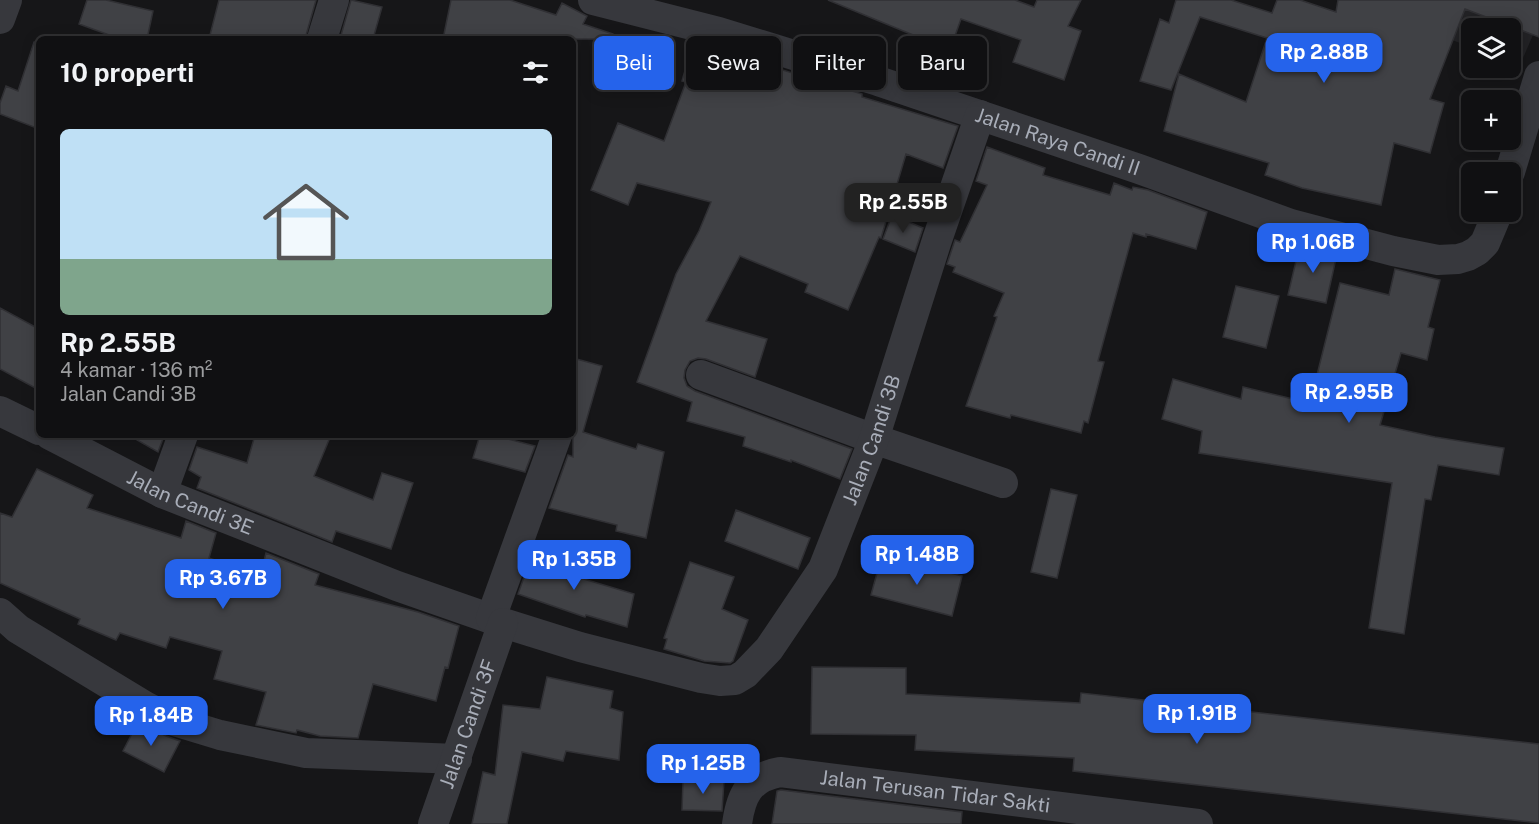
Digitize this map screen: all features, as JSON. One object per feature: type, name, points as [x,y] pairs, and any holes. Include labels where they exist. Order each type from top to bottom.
[{"type":"street","points":[[0,19],[7,0]]},
{"type":"street","points":[[323,36],[334,0]]},
{"type":"street","name":"Jalan Raya Candi II","points":[[593,0],[719,32],[878,81],[1291,224],[1422,258],[1458,259],[1477,251],[1491,232],[1494,222]]},
{"type":"street","points":[[1513,162],[1539,76]]},
{"type":"street","name":"Jalan Candi 3B","points":[[497,621],[580,647],[700,678],[720,681],[735,680],[745,674],[769,649],[823,568],[874,439],[980,116]]},
{"type":"street","points":[[700,375],[874,439],[1003,483]]},
{"type":"street","points":[[0,411],[36,429]]},
{"type":"street","name":"Jalan Candi 3E","points":[[56,438],[162,493],[397,586],[497,621]]},
{"type":"street","points":[[162,493],[182,438]]},
{"type":"street","name":"Jalan Candi 3F","points":[[433,824],[457,759],[497,621],[556,438]]},
{"type":"street","points":[[0,613],[18,629],[145,706],[181,723],[241,740],[306,753],[457,759]]},
{"type":"street","name":"Jalan Terusan Tidar Sakti","points":[[737,824],[742,799],[748,789],[756,781],[780,772],[1197,824]]},
{"type":"shaded area","points":[[1343,0],[1539,0],[1539,21],[1521,63],[1521,18],[1461,18],[1461,43]]},
{"type":"building","points":[[87,0],[106,0],[153,11],[148,36],[112,36],[79,24]]},
{"type":"building","points":[[219,0],[316,0],[306,36],[210,36]]},
{"type":"building","points":[[351,0],[382,7],[374,36],[341,36]]},
{"type":"building","points":[[451,0],[510,0],[556,15],[562,3],[587,16],[583,24],[613,34],[613,36],[594,36],[594,39],[576,39],[576,36],[444,36]]},
{"type":"building","points":[[828,0],[1015,0],[1034,7],[1037,0],[1081,0],[1068,26],[1081,31],[1064,80],[1013,62],[1021,40],[961,19],[955,36],[913,35]]},
{"type":"building","points":[[1176,0],[1231,0],[1272,13],[1277,0],[1300,0],[1336,12],[1338,0],[1539,0],[1539,37],[1521,30],[1521,18],[1489,18],[1465,9],[1430,99],[1444,103],[1430,153],[1394,143],[1381,205],[1302,188],[1265,175],[1269,163],[1164,131],[1179,74],[1246,102],[1267,38],[1200,17],[1171,90],[1140,81],[1160,19],[1169,23]]},
{"type":"building","points":[[34,42],[36,42],[36,128],[0,114],[0,103],[6,86],[18,91]]},
{"type":"building","points":[[686,67],[686,82],[682,81]]},
{"type":"building","points":[[781,70],[793,73],[793,90],[849,90],[862,94],[862,97],[958,126],[943,168],[906,154],[881,238],[879,237],[848,310],[805,292],[808,284],[740,256],[706,321],[767,339],[755,377],[698,358],[690,361],[685,370],[684,378],[687,386],[695,391],[852,449],[840,479],[791,460],[791,462],[743,446],[745,437],[687,421],[692,402],[637,382],[676,274],[699,231],[711,202],[637,183],[628,205],[591,190],[618,123],[664,141],[686,82],[686,90],[781,90]]},
{"type":"building","points":[[987,147],[1045,168],[1043,175],[1110,195],[1114,183],[1132,190],[1133,187],[1148,190],[1207,212],[1196,249],[1146,234],[1146,237],[1133,233],[1098,361],[1104,362],[1088,423],[1084,421],[1081,433],[966,406],[997,317],[994,316],[1004,293],[953,272],[955,267],[947,264],[955,240],[960,242],[987,185],[976,181]]},
{"type":"building","points":[[892,215],[923,228],[915,252],[883,239]]},
{"type":"building","points":[[1300,244],[1337,254],[1326,303],[1288,295]]},
{"type":"building","points":[[1395,269],[1440,280],[1428,327],[1434,329],[1427,360],[1401,353],[1380,425],[1504,448],[1499,475],[1438,465],[1431,500],[1425,499],[1404,634],[1369,628],[1392,483],[1199,453],[1202,431],[1162,419],[1173,379],[1241,399],[1243,387],[1310,403],[1340,283],[1389,295]]},
{"type":"building","points":[[1236,286],[1279,296],[1266,348],[1223,337]]},
{"type":"building","points":[[0,308],[36,327],[36,388],[0,369]]},
{"type":"building","points":[[576,359],[602,366],[583,432],[636,449],[638,444],[664,452],[646,538],[616,531],[617,525],[549,508],[568,455],[573,457],[573,438],[576,438]]},
{"type":"building","points":[[138,438],[163,438],[158,452],[137,440]]},
{"type":"building","points":[[254,438],[330,438],[314,476],[373,500],[382,473],[413,483],[391,549],[336,531],[332,542],[197,488],[201,477],[189,470],[197,447],[247,463]]},
{"type":"building","points":[[479,438],[504,438],[535,446],[525,472],[473,458]]},
{"type":"building","points":[[37,469],[93,495],[87,508],[181,538],[186,521],[216,533],[209,558],[260,576],[266,553],[319,574],[315,585],[418,612],[459,626],[436,701],[373,684],[358,738],[320,736],[297,730],[296,733],[256,725],[266,692],[214,679],[222,651],[170,637],[166,648],[120,633],[116,640],[78,624],[80,619],[0,583],[0,513],[12,517]]},
{"type":"building","points":[[1051,489],[1077,495],[1057,578],[1031,572]]},
{"type":"building","points":[[736,510],[810,538],[798,569],[725,541]]},
{"type":"building","points":[[534,549],[571,564],[567,574],[634,594],[627,627],[586,615],[585,617],[518,594]]},
{"type":"building","points":[[882,555],[962,576],[952,616],[871,595]]},
{"type":"building","points":[[690,562],[734,577],[722,609],[748,620],[733,661],[730,663],[704,661],[664,649],[667,639],[664,638]]},
{"type":"building","points":[[812,667],[906,668],[906,694],[1080,703],[1081,693],[1539,744],[1539,823],[1073,771],[1074,758],[915,750],[916,735],[811,734]]},
{"type":"building","points":[[547,677],[613,691],[610,708],[623,712],[619,760],[566,751],[563,761],[522,752],[507,824],[472,824],[483,772],[495,775],[503,705],[540,709]]},
{"type":"building","points":[[138,722],[180,741],[164,772],[123,751]]},
{"type":"building","points":[[683,780],[724,781],[722,811],[682,810]]},
{"type":"building","points":[[777,791],[962,812],[961,824],[772,824]]}]
